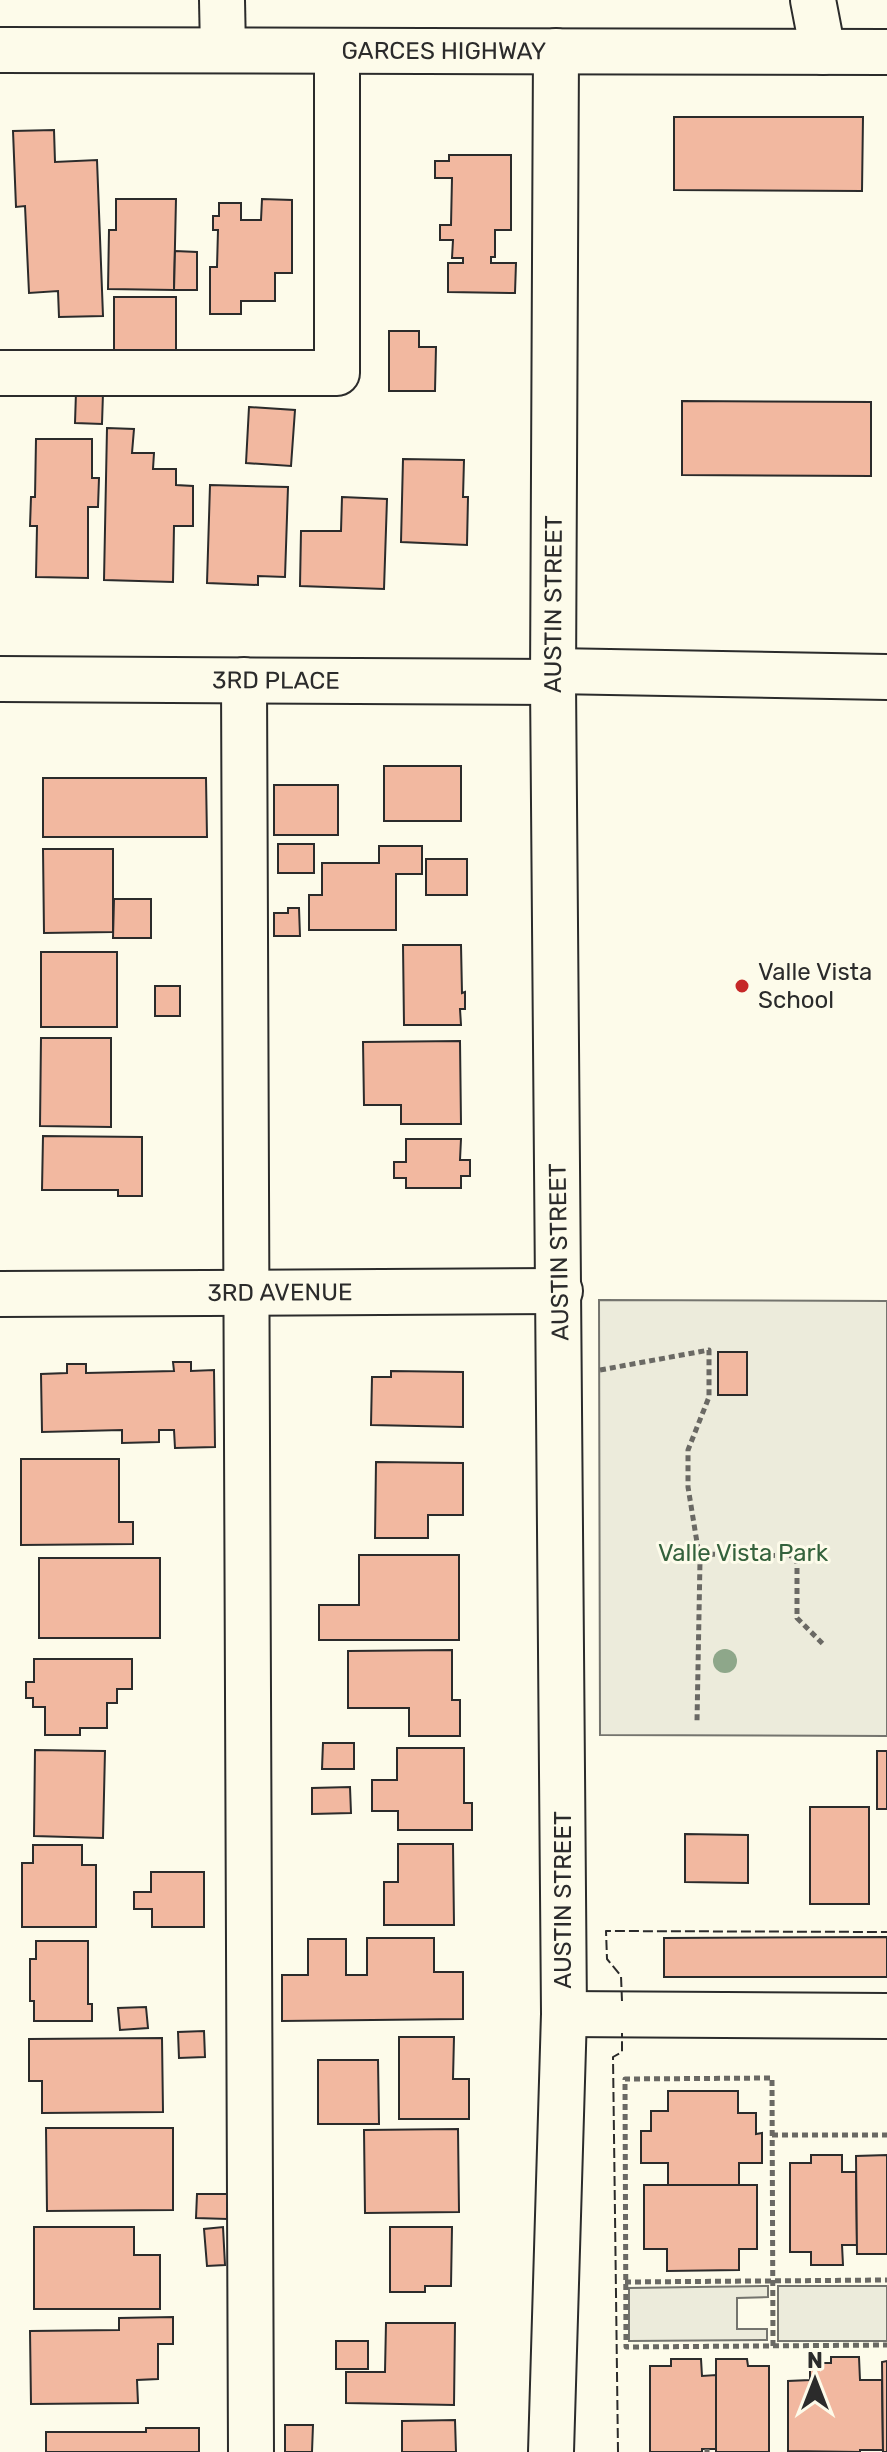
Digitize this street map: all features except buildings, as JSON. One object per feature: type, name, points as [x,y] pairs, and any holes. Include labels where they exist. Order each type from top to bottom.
[{"type":"street","points":[[222,0],[223,50]]},
{"type":"street","points":[[813,0],[823,52]]},
{"type":"street","name":"GARCES HIGHWAY","points":[[0,50],[887,52]]},
{"type":"street","points":[[0,373],[337,373],[337,51]]},
{"type":"street","name":"AUSTIN STREET","points":[[551,2452],[564,2014],[553,676],[556,51]]},
{"type":"street","name":"3RD PLACE","points":[[0,679],[887,677]]},
{"type":"street","points":[[244,680],[251,2452]]},
{"type":"street","name":"3RD AVENUE","points":[[0,1294],[560,1291]]},
{"type":"street","points":[[564,2014],[887,2016]]},
{"type":"path","points":[[599,1371],[709,1350],[709,1397],[688,1450],[688,1487],[699,1554],[697,1721]]},
{"type":"path","points":[[699,1554],[797,1556],[797,1618],[824,1645]]},
{"type":"path","points":[[773,2346],[772,2078],[705,2075],[625,2079],[626,2347],[773,2346],[887,2345]]},
{"type":"path","points":[[772,2135],[887,2135]]},
{"type":"path","points":[[625,2282],[887,2280]]},
{"type":"green space","name":"Valle Vista Park","points":[[599,1300],[887,1301],[887,1736],[600,1735]]},
{"type":"green space","points":[[768,2286],[768,2297],[737,2298],[737,2329],[767,2329],[767,2340],[629,2341],[629,2288]]},
{"type":"green space","points":[[778,2286],[887,2286],[887,2341],[778,2341]]},
{"type":"fence","points":[[622,2001],[621,1976],[607,1959],[606,1931],[887,1932]]},
{"type":"fence","points":[[618,2452],[613,2057],[622,2052],[622,2033]]},
{"type":"place","name":"Valle Vista School","points":[[742,986]]}]
